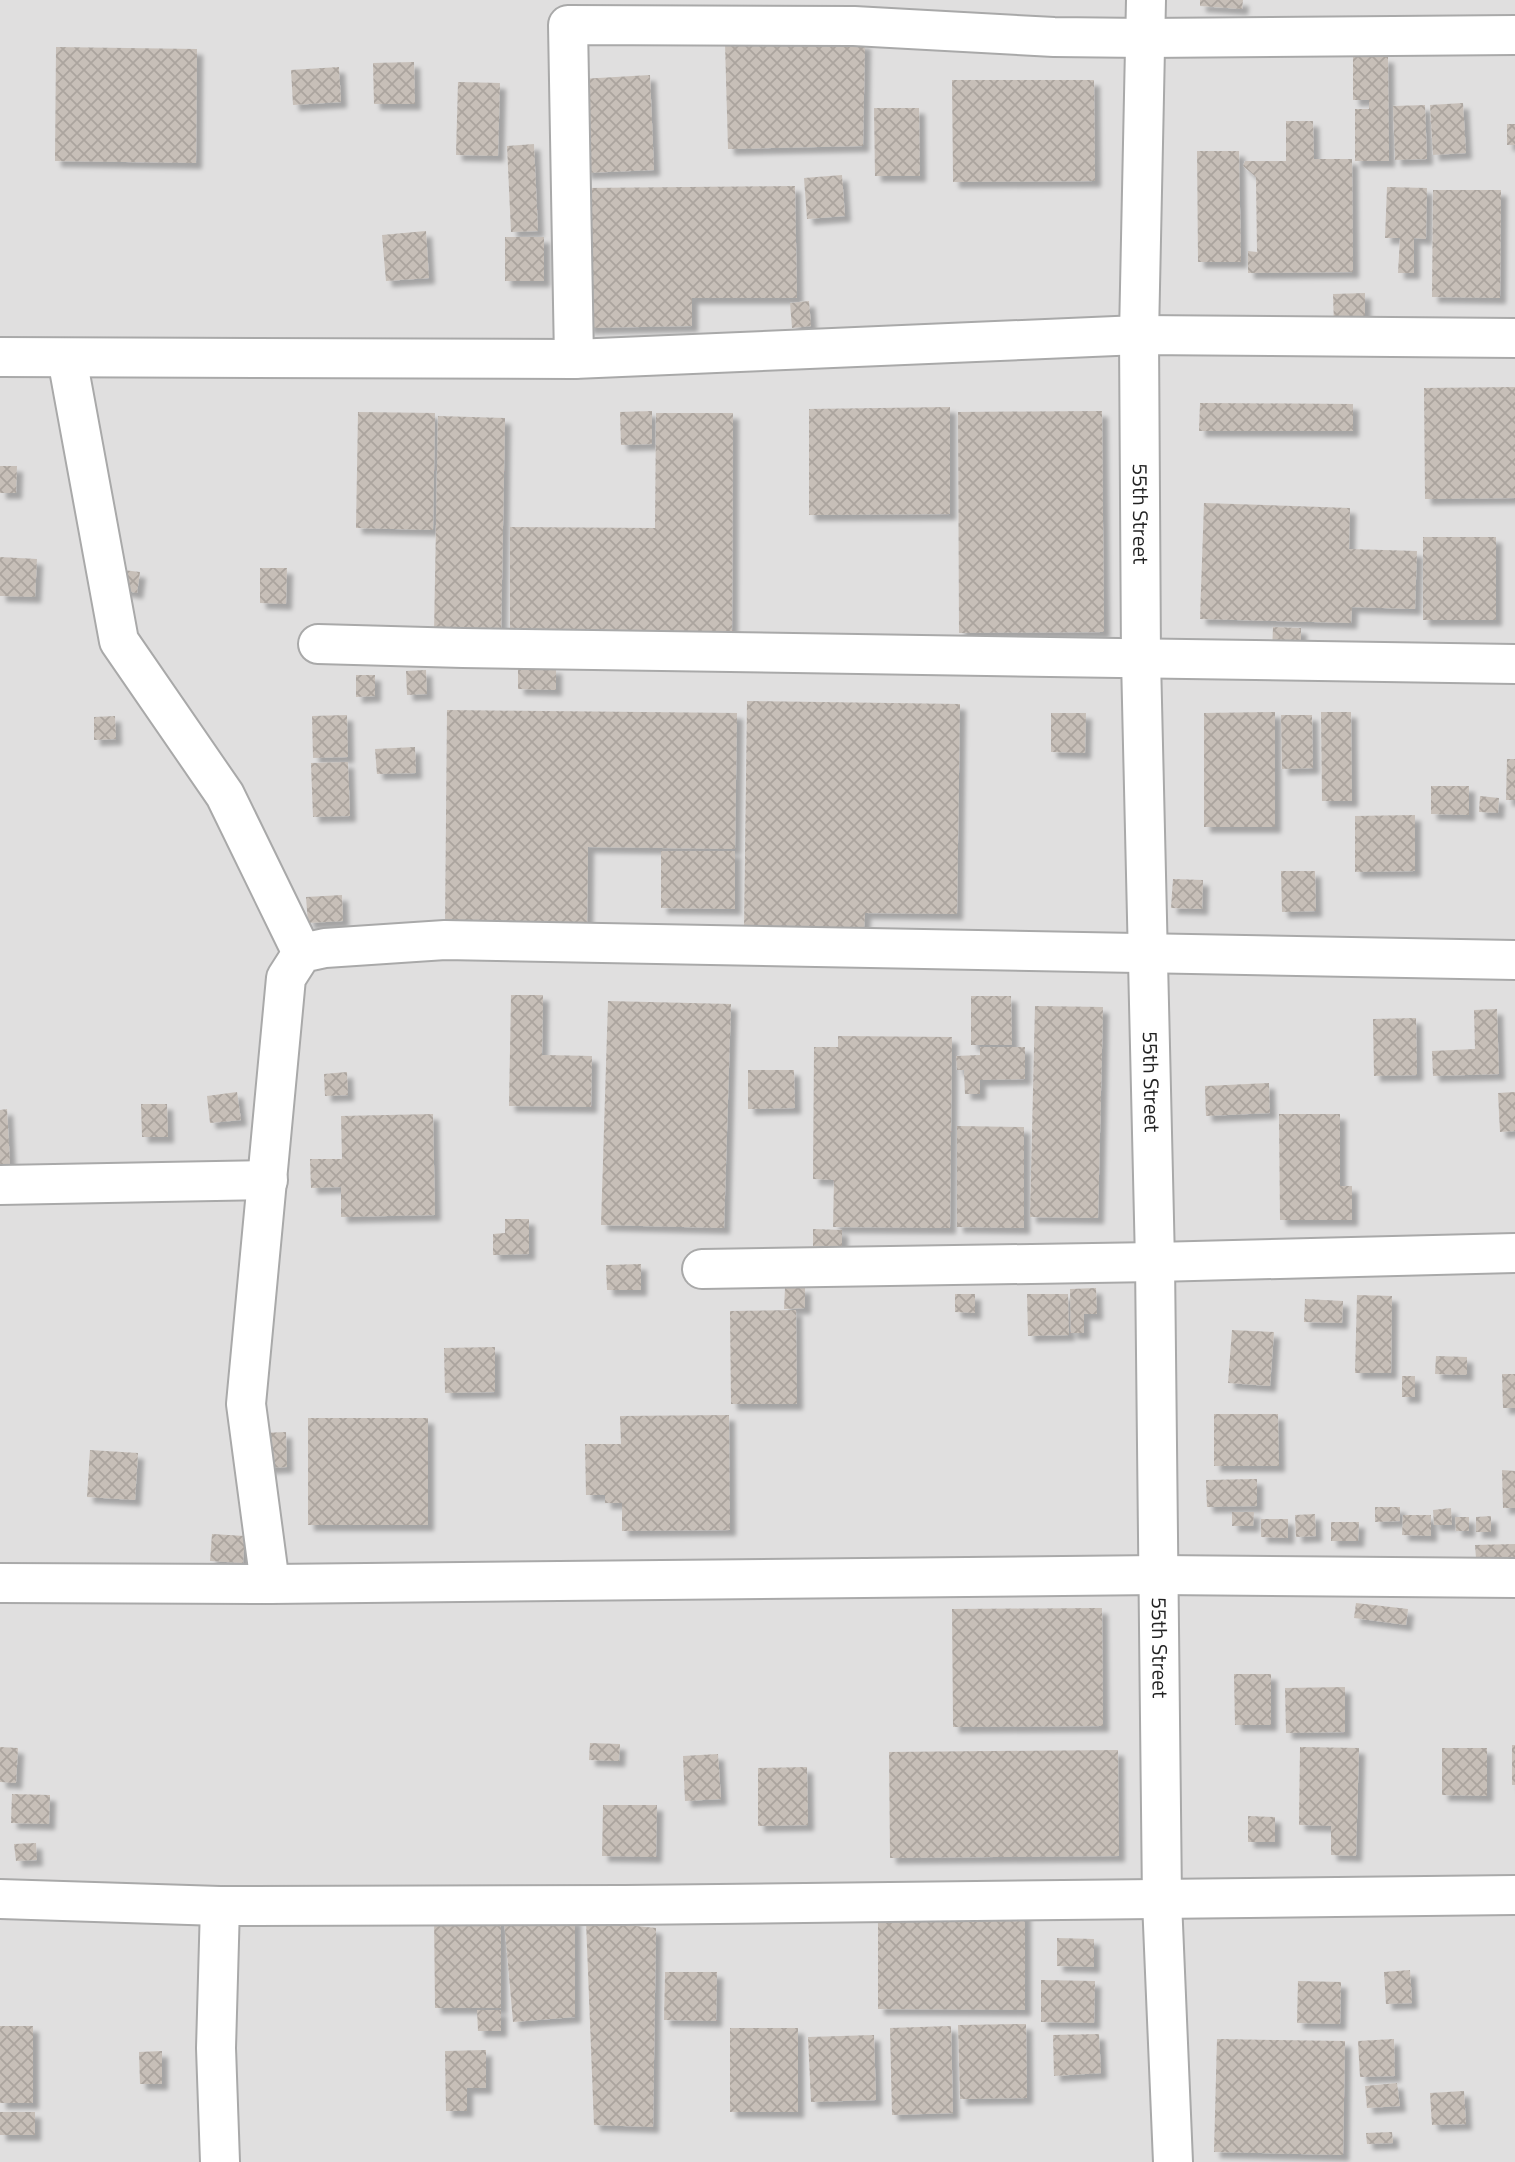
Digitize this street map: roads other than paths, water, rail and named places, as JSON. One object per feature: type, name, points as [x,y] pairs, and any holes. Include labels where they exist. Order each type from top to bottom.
[{"type":"street","name":"55th Street","points":[[1146,0],[1139,335],[1141,659],[1155,1262],[1162,1901],[1172,2162]]},
{"type":"street","points":[[574,359],[568,25],[854,26],[1054,37],[1145,38],[1515,35]]},
{"type":"street","points":[[0,357],[574,359],[1139,335],[1515,338]]},
{"type":"street","points":[[67,358],[119,641],[225,795],[302,953]]},
{"type":"street","points":[[318,644],[477,649],[1515,664]]},
{"type":"street","points":[[270,1584],[246,1404],[286,978],[302,953],[325,948],[445,940],[1515,960]]},
{"type":"street","points":[[0,1185],[268,1180]]},
{"type":"street","points":[[702,1269],[1515,1253]]},
{"type":"street","points":[[0,1583],[270,1584],[1158,1575],[1515,1578]]},
{"type":"street","points":[[0,1899],[220,1906],[1162,1901],[1515,1895]]},
{"type":"street","points":[[220,1906],[216,2048],[220,2162]]}]
